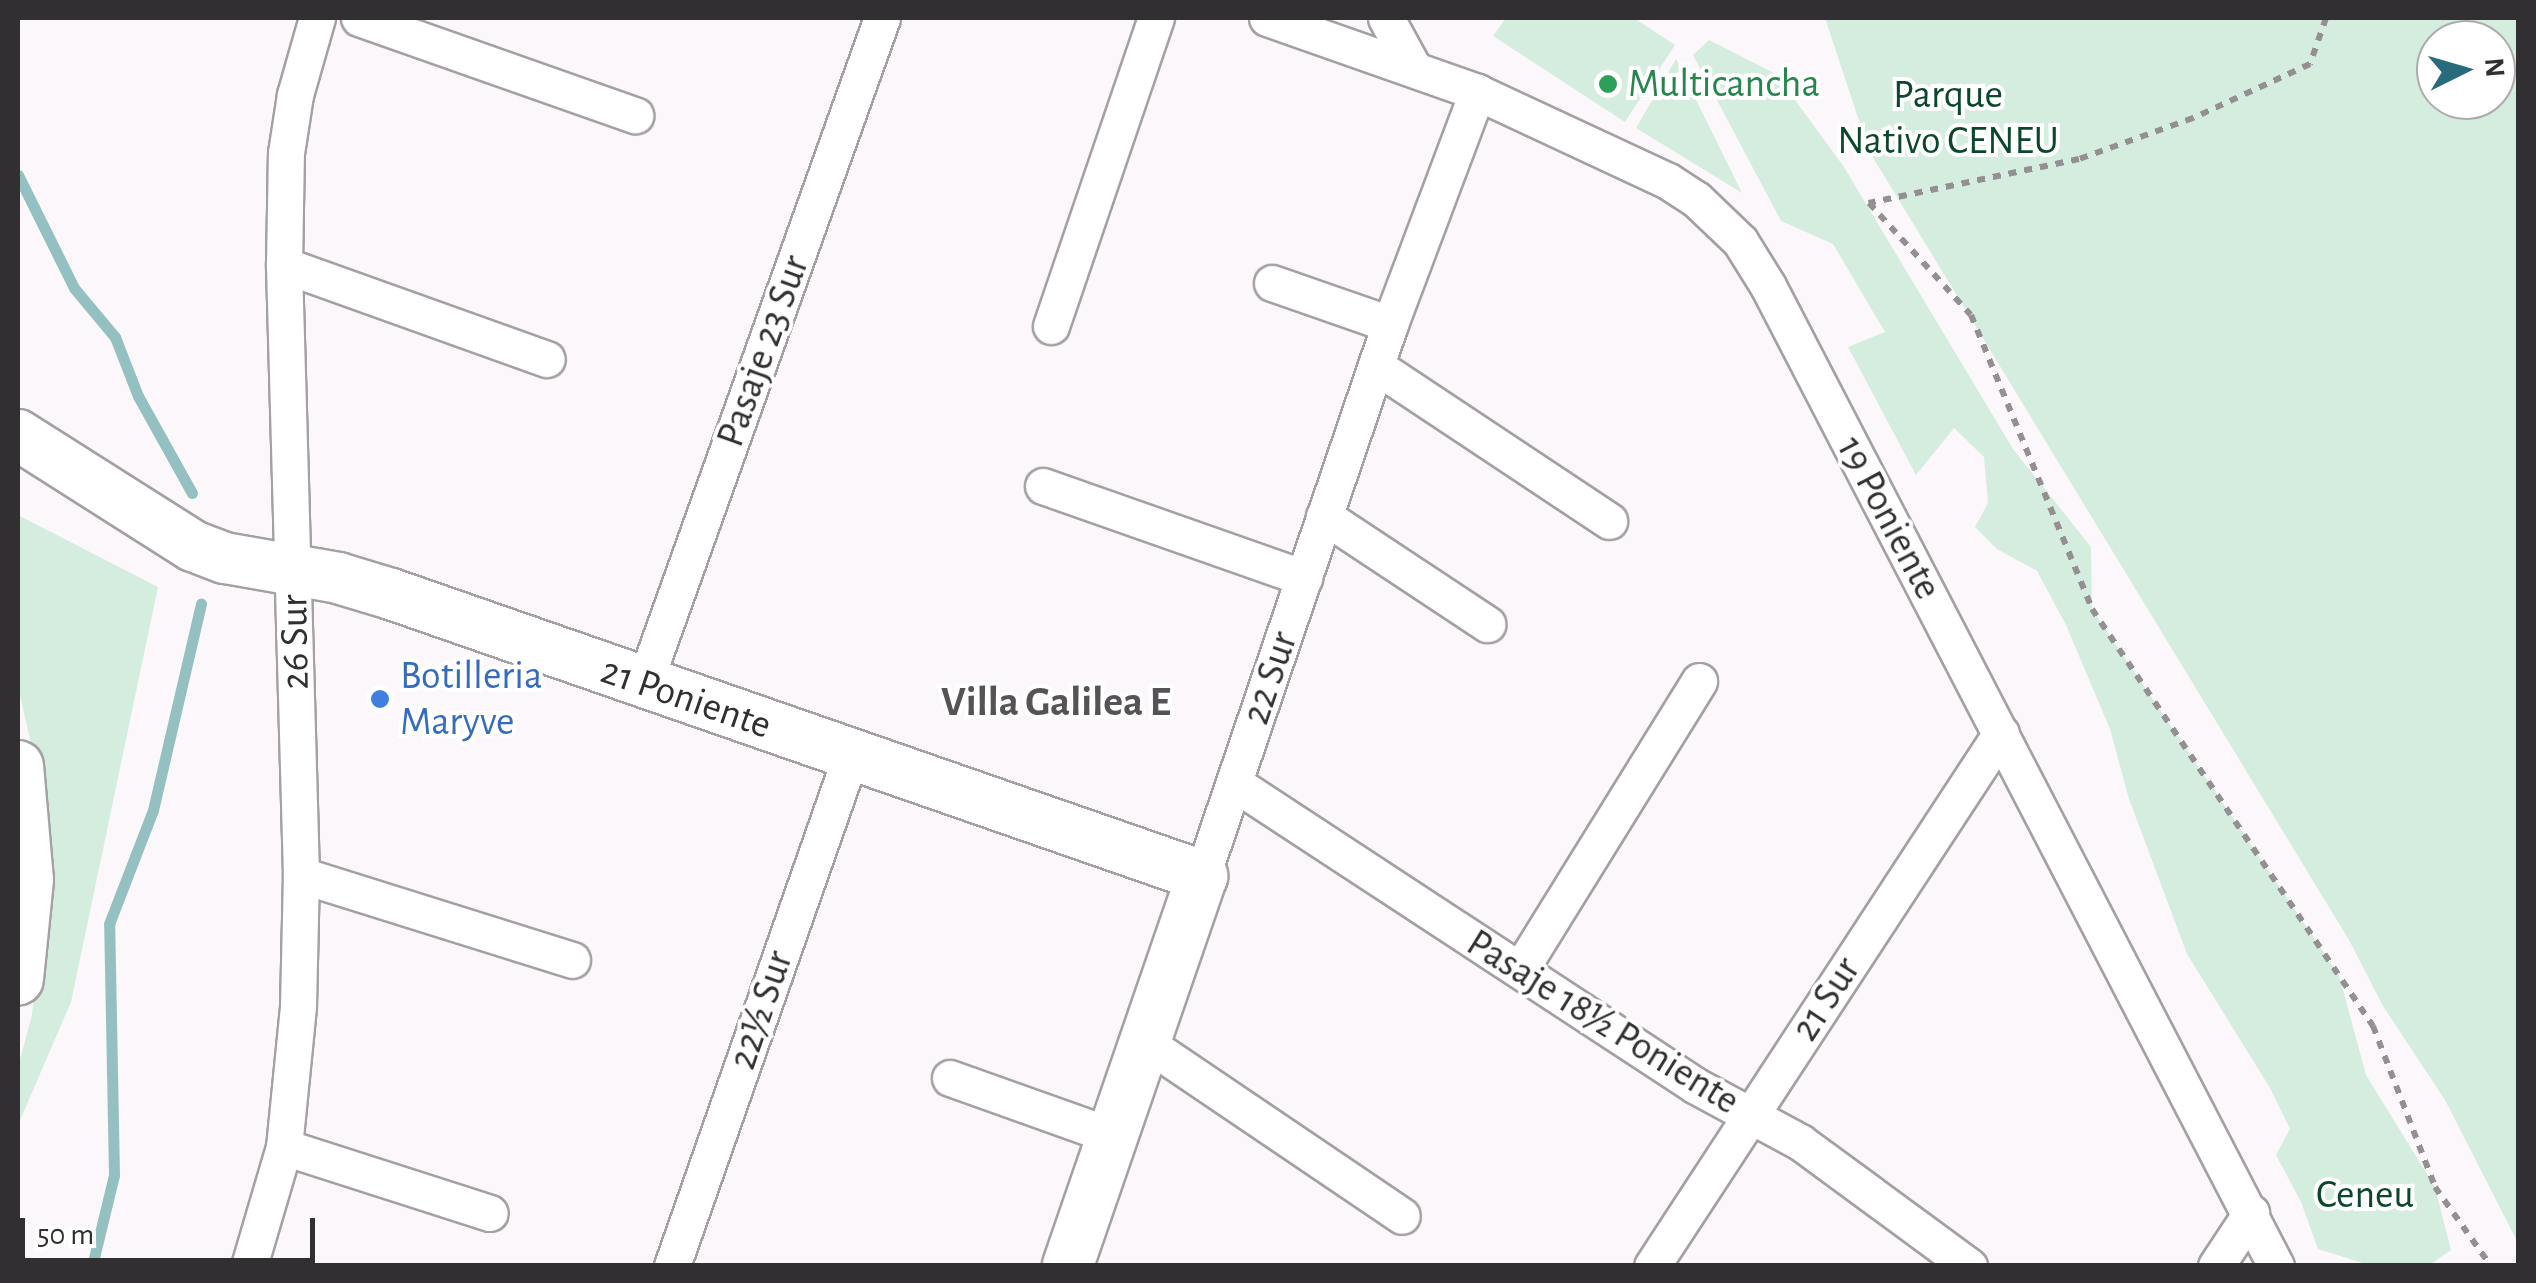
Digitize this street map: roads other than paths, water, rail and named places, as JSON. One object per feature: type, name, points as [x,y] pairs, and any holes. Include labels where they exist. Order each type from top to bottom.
[{"type":"street","name":"26 Sur","points":[[250,1266],[284,1147],[298,1006],[300,875],[284,265],[290,124],[317,18]]},
{"type":"street","points":[[359,18],[635,116]]},
{"type":"street","name":"Pasaje 23 Sur","points":[[644,684],[882,18]]},
{"type":"street","points":[[1051,326],[1156,18]]},
{"type":"street","name":"19 Poniente","points":[[1267,18],[1476,92],[1668,180],[1696,199],[1740,241],[1768,286],[2276,1266]]},
{"type":"street","points":[[1386,18],[1414,69]]},
{"type":"street","name":"22 Sur","points":[[1068,1266],[1390,324],[1476,92]]},
{"type":"street","points":[[284,265],[547,359]]},
{"type":"street","points":[[1272,283],[1390,324]]},
{"type":"street","points":[[1376,366],[1610,521]]},
{"type":"street","name":"21 Poniente","points":[[18,435],[194,546],[258,567],[294,570],[391,594],[1202,876]]},
{"type":"street","points":[[1043,486],[1304,578]]},
{"type":"street","points":[[1324,516],[1487,624]]},
{"type":"street","points":[[1520,970],[1699,681]]},
{"type":"street","name":"21 Sur","points":[[1652,1266],[2001,733]]},
{"type":"street","name":"22½ Sur","points":[[672,1266],[850,756]]},
{"type":"street","points":[[18,766],[28,880],[18,979]]},
{"type":"street","name":"Pasaje 18½ Poniente","points":[[1234,783],[1696,1086],[1800,1142],[1969,1266]]},
{"type":"street","points":[[300,875],[572,960]]},
{"type":"street","points":[[1144,1042],[1402,1216]]},
{"type":"street","points":[[950,1078],[1113,1136]]},
{"type":"street","points":[[284,1147],[490,1213]]},
{"type":"street","points":[[2216,1266],[2251,1213]]},
{"type":"waterway","points":[[18,175],[74,288],[115,337],[138,396],[192,493]]},
{"type":"waterway","points":[[92,1266],[114,1175],[109,924],[153,810],[201,604]]},
{"type":"place","name":"Multicancha","points":[[1608,84]]},
{"type":"place","name":"Botilleria Maryve","points":[[380,699]]},
{"type":"district","name":"Villa Galilea E","points":[[1056,702]]},
{"type":"park label","name":"Parque Nativo CENEU","points":[[1948,118]]},
{"type":"park label","name":"Ceneu","points":[[2365,1195]]}]
